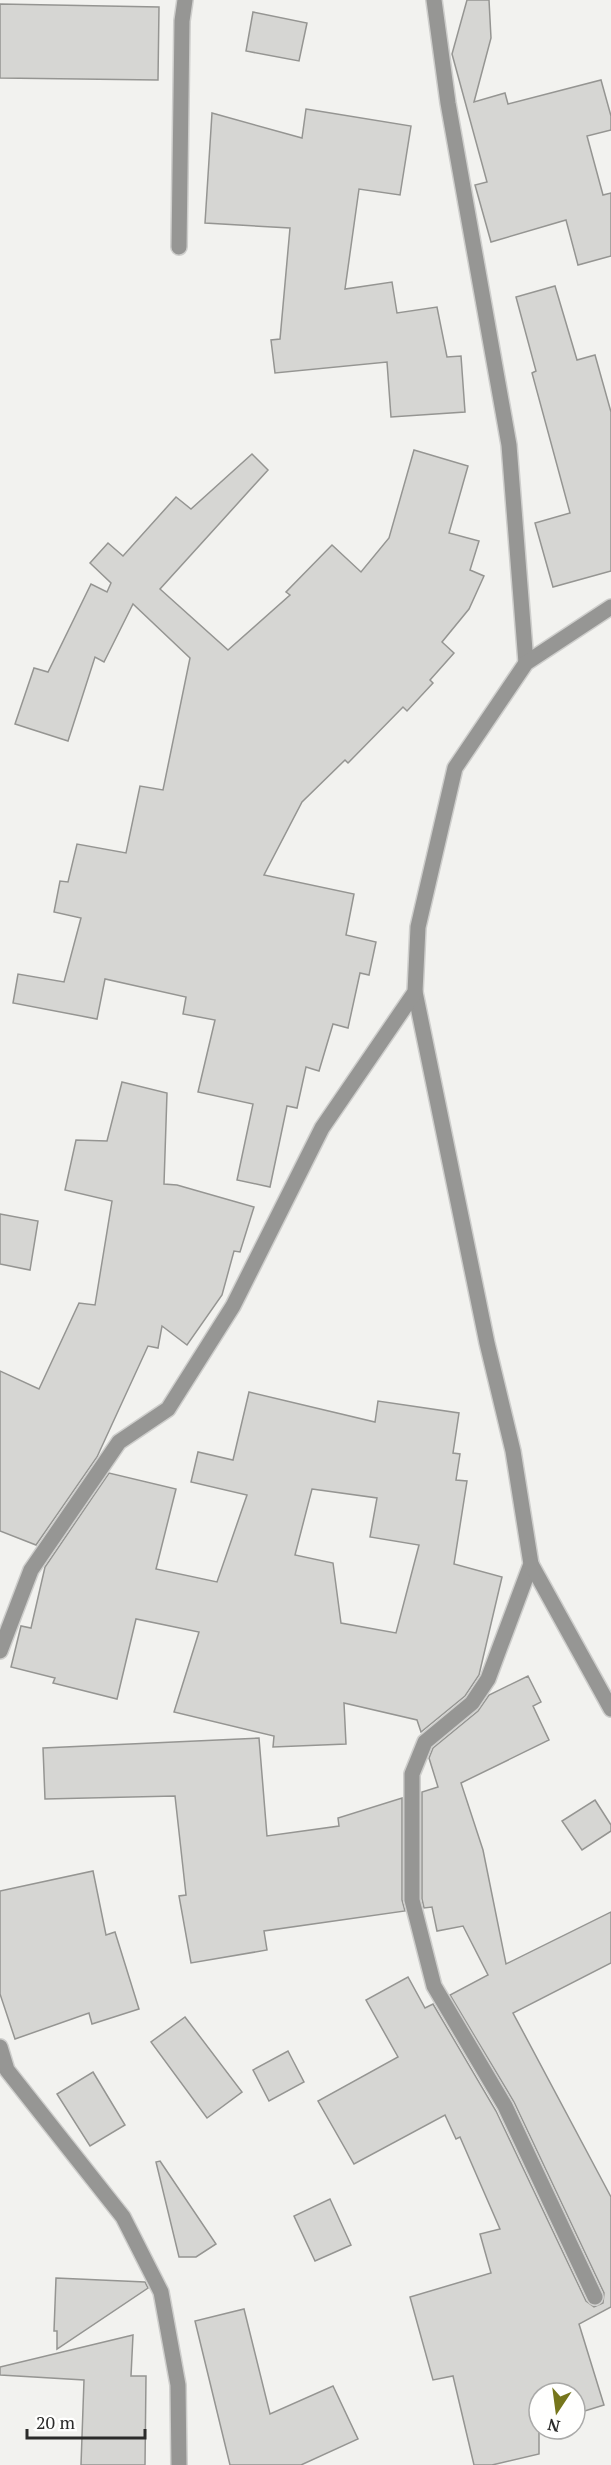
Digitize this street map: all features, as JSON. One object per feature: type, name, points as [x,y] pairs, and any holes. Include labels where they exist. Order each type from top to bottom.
[{"type":"street","points":[[179,247],[182,21],[185,0]]},
{"type":"street","points":[[434,0],[448,102],[509,445],[526,663]]},
{"type":"street","points":[[611,607],[526,663],[455,768],[418,927],[415,992],[487,1343],[513,1451],[531,1564],[611,1709]]},
{"type":"street","points":[[0,1651],[31,1570],[119,1442],[168,1409],[233,1306],[322,1128],[415,992]]},
{"type":"street","points":[[531,1564],[488,1679],[472,1703],[425,1742],[412,1774],[412,1900],[434,1986],[505,2106],[595,2297]]},
{"type":"street","points":[[0,2047],[7,2070],[123,2217],[161,2292],[177,2385],[179,2465]]},
{"type":"building","points":[[467,0],[489,0],[491,38],[474,102],[505,93],[508,104],[601,80],[611,116],[611,130],[587,136],[603,195],[611,193],[611,256],[578,265],[566,220],[491,242],[475,185],[487,182],[452,54]]},
{"type":"building","points":[[0,4],[159,7],[158,80],[0,78]]},
{"type":"building","points":[[253,12],[307,23],[299,61],[246,51]]},
{"type":"building","points":[[306,109],[411,126],[400,195],[359,189],[345,289],[392,282],[397,313],[437,307],[447,357],[461,356],[465,412],[391,417],[387,362],[275,373],[271,340],[280,339],[290,228],[205,223],[212,113],[302,138]]},
{"type":"building","points":[[555,286],[577,360],[595,355],[611,412],[611,571],[553,587],[535,523],[570,513],[532,373],[536,371],[516,297]]},
{"type":"building","points":[[414,450],[468,466],[449,533],[479,541],[470,570],[484,576],[469,609],[442,642],[454,653],[430,680],[433,683],[407,711],[403,707],[348,763],[345,760],[302,802],[264,875],[354,894],[346,935],[376,942],[369,975],[360,973],[348,1028],[333,1024],[319,1071],[306,1067],[297,1108],[287,1106],[270,1187],[237,1180],[253,1104],[198,1092],[215,1020],[183,1014],[186,997],[105,979],[97,1019],[13,1003],[18,974],[64,982],[81,918],[54,912],[60,881],[68,882],[77,844],[126,853],[140,786],[163,790],[190,658],[133,604],[104,662],[95,657],[68,741],[15,724],[34,668],[48,672],[91,584],[107,592],[111,583],[90,563],[108,543],[123,556],[176,497],[191,509],[252,454],[268,470],[160,589],[228,650],[290,595],[286,592],[332,545],[361,572],[389,538]]},
{"type":"building","points":[[122,1082],[167,1093],[164,1184],[177,1185],[254,1207],[240,1252],[234,1251],[222,1295],[187,1345],[162,1326],[158,1348],[148,1346],[97,1457],[36,1545],[0,1531],[0,1371],[39,1389],[79,1303],[95,1305],[112,1201],[65,1190],[76,1140],[107,1141]]},
{"type":"building","points":[[0,1214],[38,1221],[30,1270],[0,1264]]},
{"type":"building","points":[[249,1392],[375,1422],[378,1401],[459,1413],[453,1453],[460,1454],[456,1480],[467,1481],[454,1564],[502,1577],[479,1675],[465,1696],[421,1732],[417,1720],[344,1703],[346,1744],[273,1747],[274,1736],[174,1712],[199,1632],[136,1619],[117,1699],[53,1683],[55,1678],[11,1667],[21,1626],[31,1628],[45,1567],[109,1473],[176,1489],[156,1569],[217,1582],[247,1495],[191,1482],[198,1452],[233,1460]],"holes":[[[312,1489],[377,1498],[370,1537],[419,1545],[396,1633],[341,1623],[333,1563],[295,1555]]]},
{"type":"building","points":[[528,1676],[541,1702],[533,1706],[549,1740],[461,1783],[483,1850],[506,1964],[611,1912],[611,1963],[513,2013],[611,2197],[611,2307],[579,2324],[604,2405],[587,2410],[587,2381],[527,2381],[527,2441],[539,2441],[539,2454],[492,2465],[474,2465],[453,2376],[433,2380],[410,2297],[491,2273],[480,2234],[500,2229],[460,2137],[456,2139],[445,2115],[354,2164],[318,2101],[398,2057],[366,2000],[408,1977],[425,2008],[433,2004],[496,2111],[586,2301],[594,2307],[603,2303],[604,2293],[514,2102],[450,1995],[488,1975],[463,1926],[437,1931],[432,1907],[424,1908],[422,1899],[422,1792],[438,1787],[429,1758],[433,1748],[478,1711],[489,1695]]},
{"type":"building","points":[[259,1738],[267,1836],[339,1826],[338,1818],[402,1798],[402,1900],[405,1911],[264,1931],[267,1950],[191,1963],[179,1896],[186,1895],[175,1796],[45,1799],[43,1748]]},
{"type":"building","points":[[595,1800],[611,1825],[611,1831],[582,1850],[562,1821]]},
{"type":"building","points":[[93,1871],[106,1935],[115,1932],[139,2009],[92,2024],[89,2013],[15,2039],[0,1994],[0,1891]]},
{"type":"building","points":[[185,2017],[242,2092],[207,2118],[151,2042]]},
{"type":"building","points":[[288,2051],[304,2082],[269,2101],[253,2070]]},
{"type":"building","points":[[93,2072],[125,2125],[90,2146],[57,2094]]},
{"type":"building","points":[[160,2161],[216,2244],[196,2257],[179,2257],[156,2162]]},
{"type":"building","points":[[330,2199],[351,2245],[315,2261],[294,2216]]},
{"type":"building","points":[[56,2278],[145,2282],[148,2288],[57,2349],[57,2331],[54,2331]]},
{"type":"building","points":[[244,2309],[270,2414],[333,2386],[358,2439],[301,2465],[230,2465],[195,2321]]},
{"type":"building","points":[[133,2335],[131,2376],[146,2376],[145,2465],[81,2465],[84,2380],[0,2375],[0,2367]]}]
